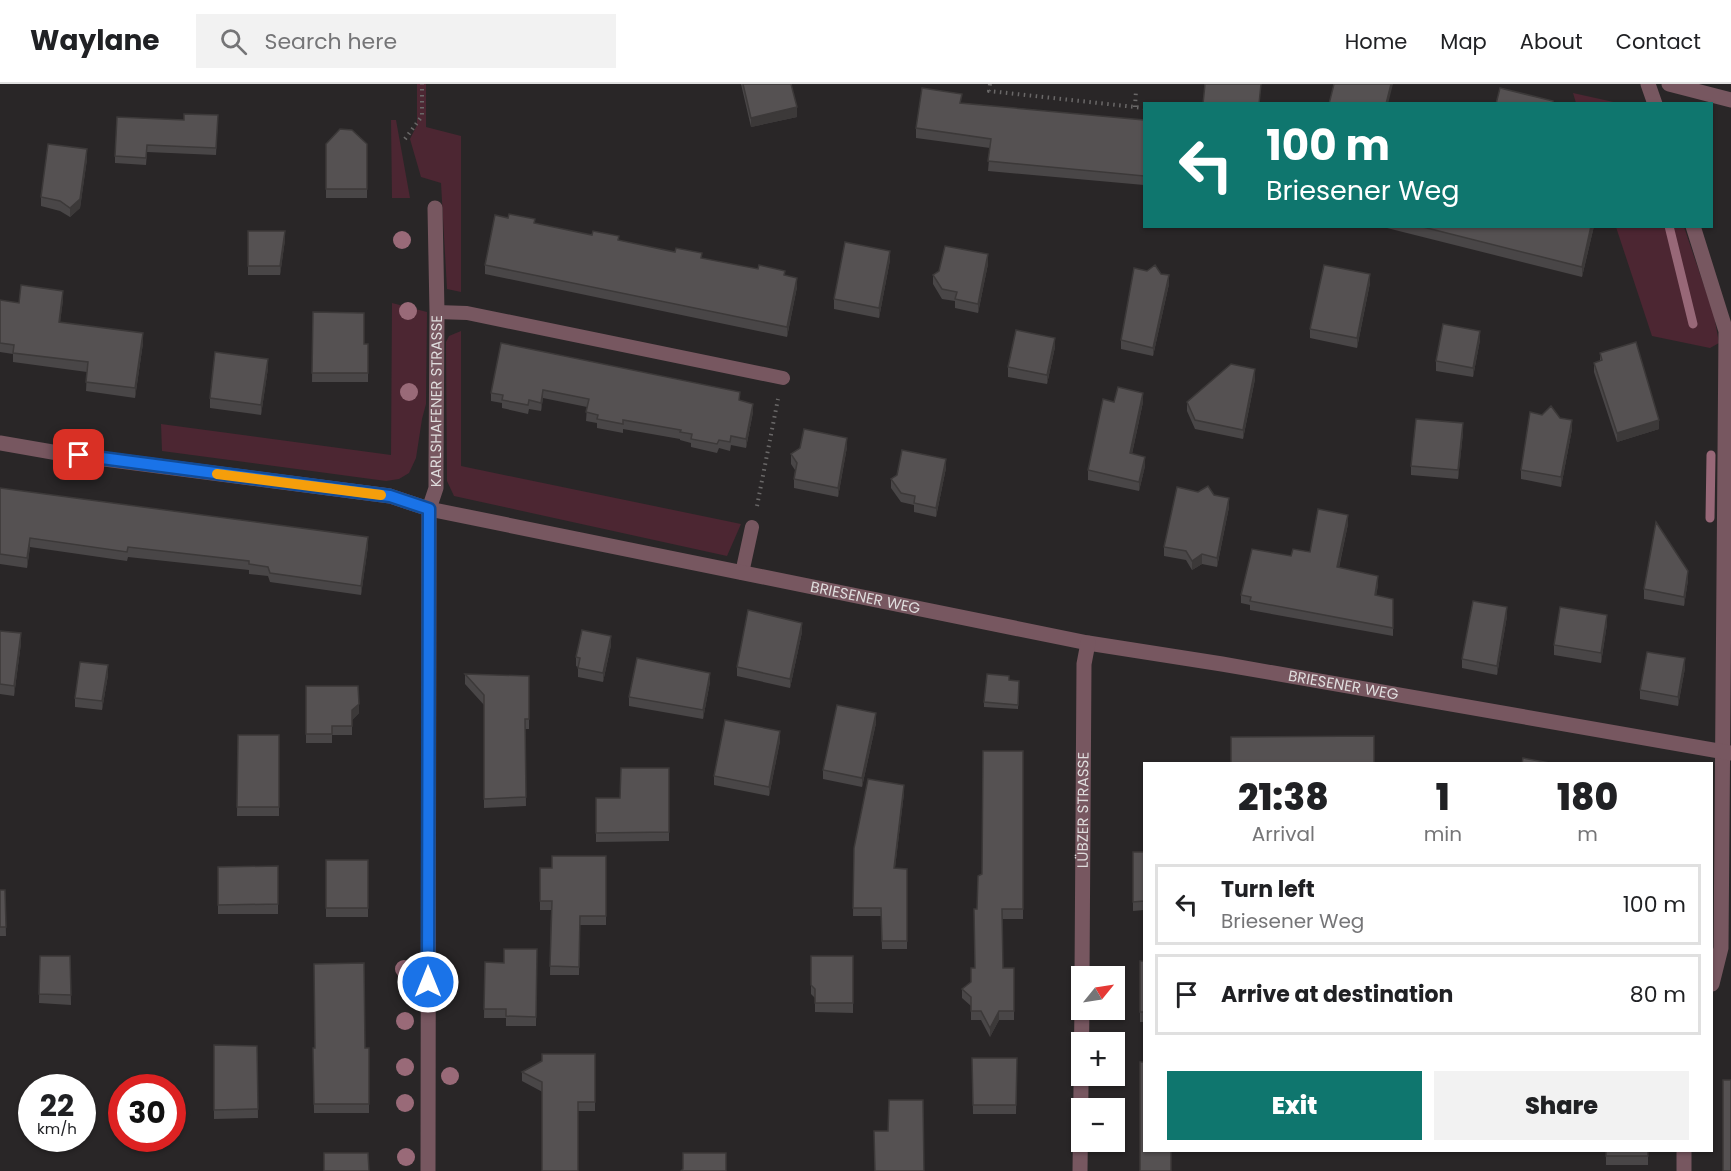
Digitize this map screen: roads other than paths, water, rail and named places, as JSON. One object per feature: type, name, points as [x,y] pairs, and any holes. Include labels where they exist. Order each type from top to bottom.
[{"type":"street","points":[[1648,84],[1654,102]]},
{"type":"street","points":[[1669,84],[1731,100]]},
{"type":"street","name":"KARLSHAFENER STRASSE","points":[[428,1171],[429,509],[436,488],[435,208]]},
{"type":"street","points":[[1694,228],[1726,331],[1727,752],[1721,948],[1713,980]]},
{"type":"street","name":"BRIESENER WEG","points":[[0,443],[58,453],[390,496],[429,509],[1088,643],[1222,664],[1727,752]]},
{"type":"street","name":"LÜBZER STRASSE","points":[[1082,966],[1084,664],[1088,643]]},
{"type":"street","points":[[1080,1171],[1082,1020]]},
{"type":"street","points":[[1684,1152],[1684,1171]]},
{"type":"lane","points":[[437,312],[467,313],[783,378]]},
{"type":"lane","points":[[742,573],[752,527]]},
{"type":"waterway","points":[[1669,228],[1693,324]]},
{"type":"waterway","points":[[1710,518],[1711,455]]}]
